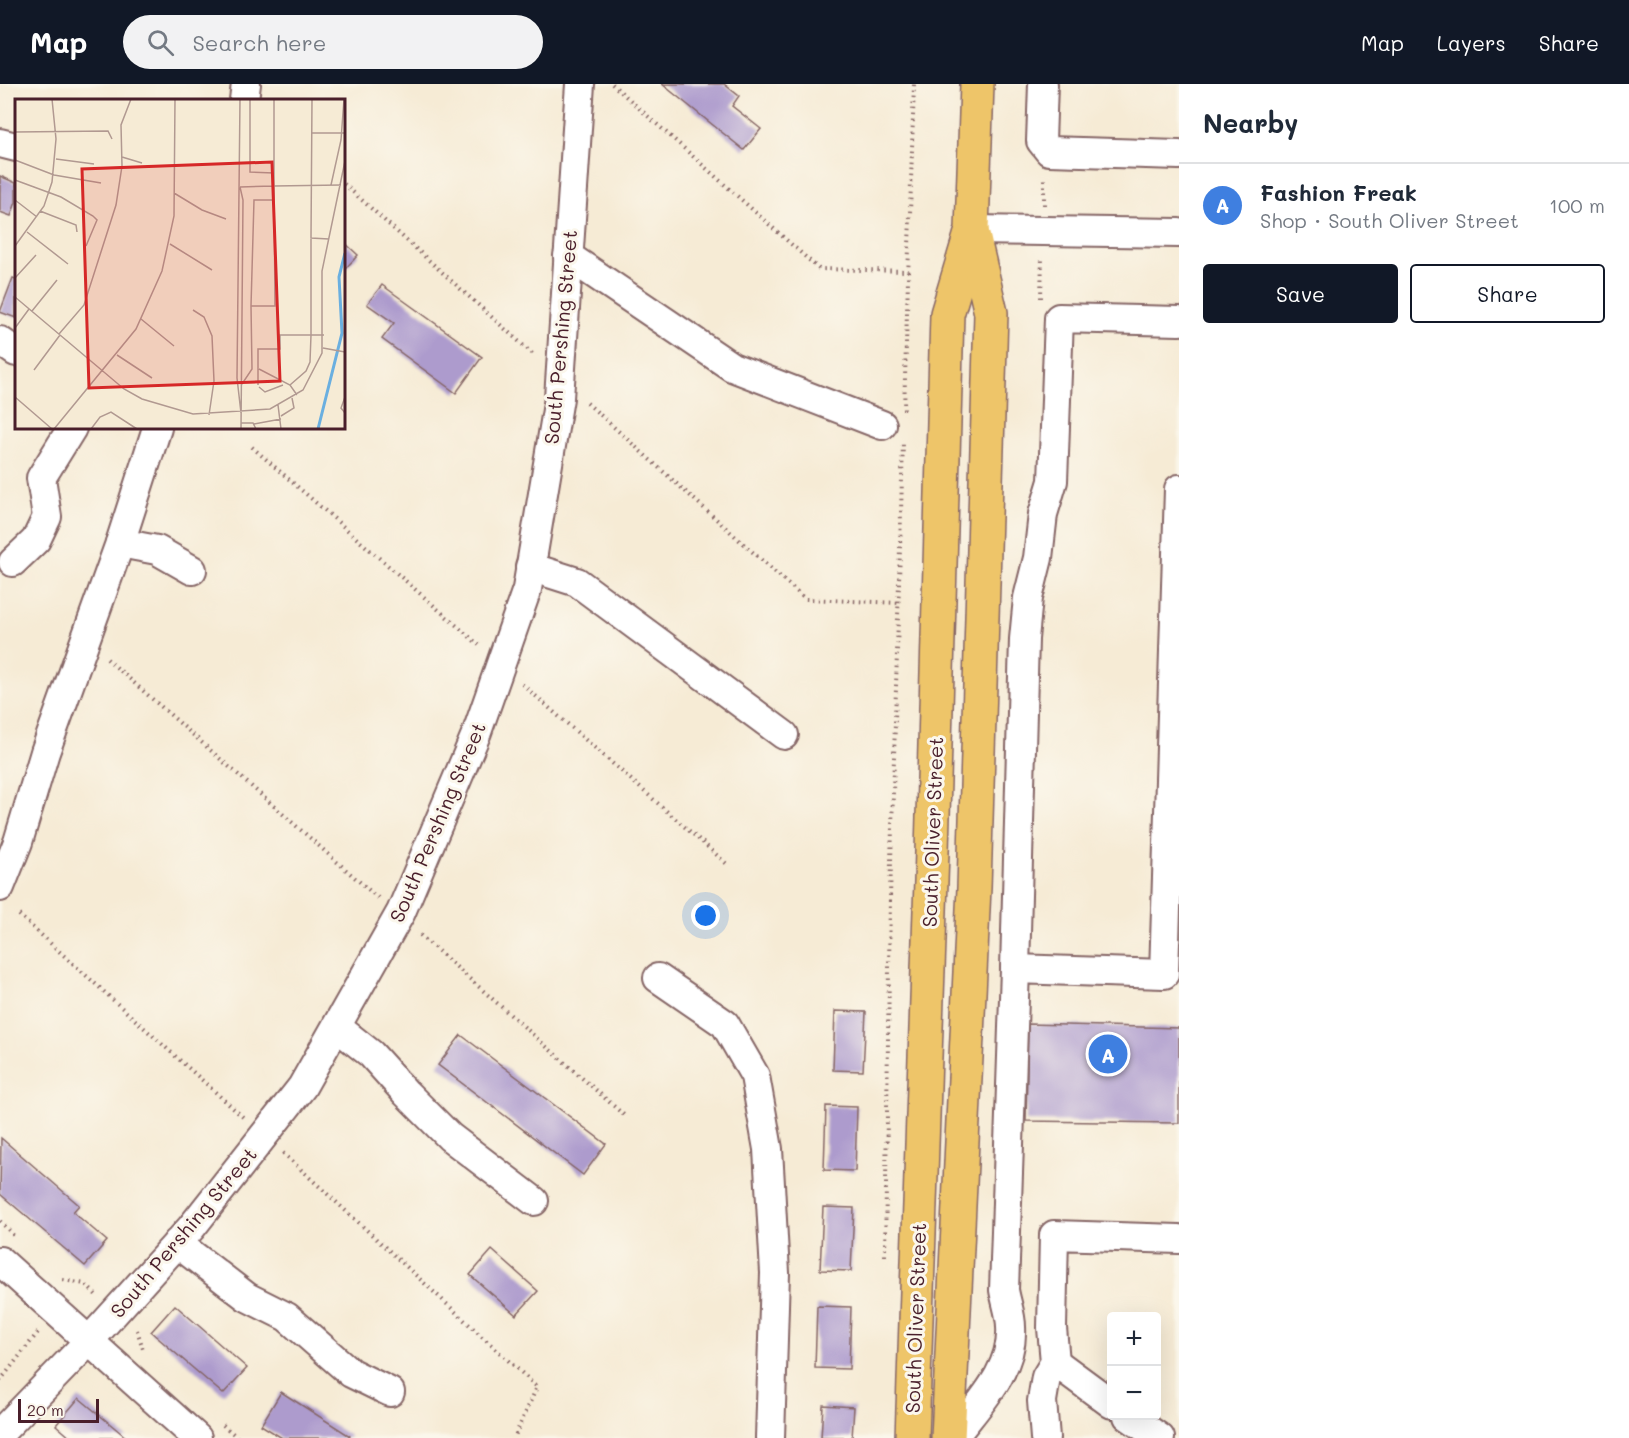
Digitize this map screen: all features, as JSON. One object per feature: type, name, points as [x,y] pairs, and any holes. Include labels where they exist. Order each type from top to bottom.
[{"type":"main road","name":"South Oliver Street","points":[[912,1438],[933,828],[947,314],[972,230],[977,84]]},
{"type":"main road","name":"South Oliver Street","points":[[948,1438],[974,888],[991,313],[972,230]]},
{"type":"street","points":[[244,99],[246,84]]},
{"type":"street","name":"South Pershing Street","points":[[0,1433],[88,1342],[108,1302],[177,1244],[302,1087],[398,916],[477,732],[527,589],[559,398],[580,84]]},
{"type":"street","points":[[1043,84],[1041,141],[1049,151],[1179,155]]},
{"type":"street","points":[[0,143],[15,147]]},
{"type":"street","points":[[972,230],[1179,233]]},
{"type":"street","points":[[568,256],[732,367],[897,425]]},
{"type":"street","points":[[953,1438],[996,1380],[1008,1358],[1011,1327],[1004,1290],[1024,639],[1028,598],[1038,558],[1043,514],[1053,481],[1059,318],[1179,321]]},
{"type":"street","points":[[0,341],[15,351]]},
{"type":"street","points":[[13,562],[36,540],[47,518],[41,478],[71,429]]},
{"type":"street","points":[[0,887],[18,843],[45,752],[120,543],[157,429]]},
{"type":"street","points":[[1015,969],[1164,974],[1179,489]]},
{"type":"street","points":[[120,543],[157,550],[192,570]]},
{"type":"street","points":[[530,567],[577,582],[784,735]]},
{"type":"street","points":[[658,978],[725,1024],[755,1076],[768,1149],[775,1273],[770,1438]]},
{"type":"street","points":[[337,1027],[370,1054],[450,1137],[534,1201]]},
{"type":"street","points":[[1045,1438],[1042,1401],[1046,1377],[1055,1362],[1052,1328],[1054,1235],[1179,1239]]},
{"type":"street","points":[[177,1244],[247,1297],[287,1317],[351,1373],[390,1392]]},
{"type":"street","points":[[0,1261],[88,1342],[209,1431]]},
{"type":"street","points":[[1011,1327],[1052,1328]]},
{"type":"street","points":[[1055,1362],[1107,1400]]},
{"type":"street","points":[[1134,1420],[1160,1438]]},
{"type":"path","points":[[612,84],[819,269],[908,271]]},
{"type":"path","points":[[885,1262],[890,897],[899,603],[897,425],[908,271],[914,84]]},
{"type":"path","points":[[345,185],[805,599],[899,603]]},
{"type":"path","points":[[85,640],[624,1115]]},
{"type":"path","points":[[19,915],[537,1387],[514,1438]]},
{"type":"path","points":[[108,1302],[135,1316],[145,1354]]},
{"type":"path","points":[[209,1431],[238,1438]]},
{"type":"building","points":[[662,84],[724,84],[739,96],[732,106],[761,129],[744,150]]},
{"type":"building","points":[[0,176],[15,183],[15,205],[11,216],[0,212]]},
{"type":"building","points":[[345,243],[358,255],[345,269]]},
{"type":"building","points":[[13,278],[15,279],[15,318],[0,312]]},
{"type":"building","points":[[382,285],[482,357],[456,393],[382,339],[394,323],[367,304]]},
{"type":"building","points":[[835,1011],[866,1012],[863,1071],[833,1070]]},
{"type":"building","points":[[1028,1024],[1179,1028],[1179,1123],[1026,1121]]},
{"type":"building","points":[[461,1035],[606,1144],[583,1175],[438,1065]]},
{"type":"building","points":[[826,1106],[857,1107],[855,1171],[824,1170]]},
{"type":"building","points":[[1,1138],[79,1205],[73,1212],[107,1241],[85,1266],[0,1194]]},
{"type":"building","points":[[823,1207],[854,1208],[851,1271],[820,1270]]},
{"type":"building","points":[[492,1250],[538,1291],[516,1315],[470,1275]]},
{"type":"building","points":[[175,1305],[247,1368],[223,1394],[151,1332]]},
{"type":"building","points":[[817,1306],[851,1307],[849,1369],[815,1368]]},
{"type":"building","points":[[281,1392],[350,1436],[349,1438],[282,1438],[261,1425]]},
{"type":"building","points":[[79,1398],[127,1438],[71,1438],[56,1425]]},
{"type":"building","points":[[823,1405],[854,1407],[852,1438],[821,1438]]},
{"type":"place","name":"Fashion Freak","points":[[1108,1054]]}]
